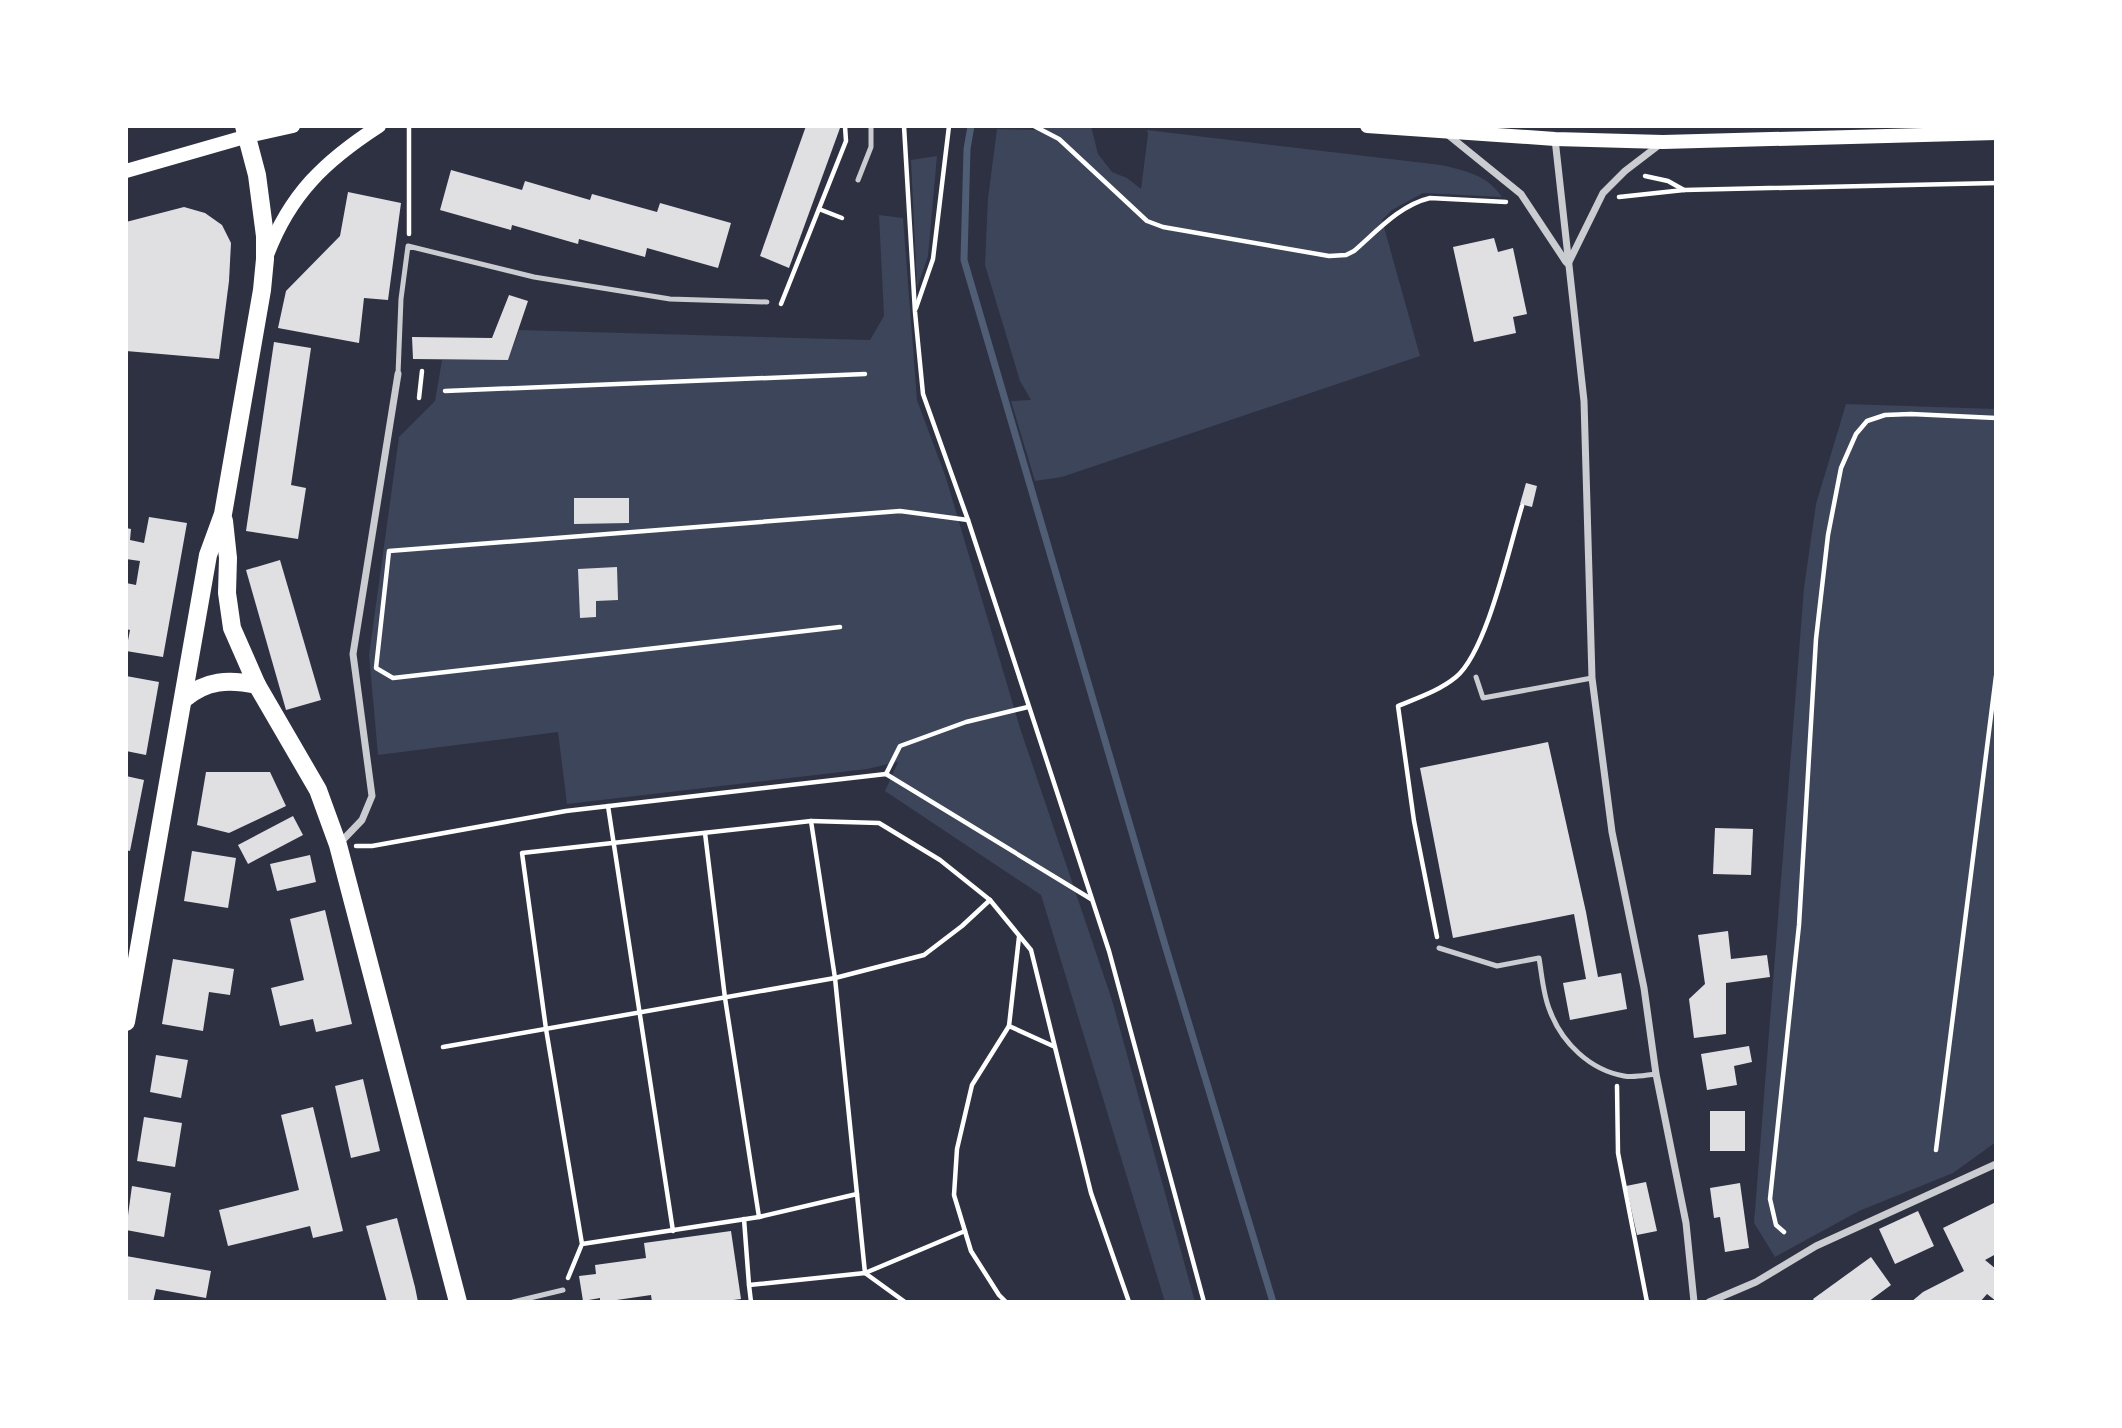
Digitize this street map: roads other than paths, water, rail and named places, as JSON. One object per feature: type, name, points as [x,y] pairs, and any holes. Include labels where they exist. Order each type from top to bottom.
[{"type":"main road","points":[[126,171],[246,131],[293,126]]},
{"type":"main road","points":[[265,259],[284,218],[312,177],[343,149],[379,126]]},
{"type":"main road","points":[[1367,126],[1555,139],[1663,142],[1873,131],[1996,133]]},
{"type":"main road","points":[[126,1022],[208,555],[223,514],[262,290],[265,236],[260,195],[246,131]]},
{"type":"main road","points":[[223,514],[232,628],[257,685],[313,782],[338,845],[458,1302]]},
{"type":"main road","points":[[184,699],[206,684],[240,681],[257,685]]},
{"type":"street","points":[[1447,133],[1521,194],[1567,264]]},
{"type":"street","points":[[1555,139],[1584,401],[1592,678],[1612,832],[1644,988],[1656,1074],[1686,1223],[1693,1302]]},
{"type":"street","points":[[1567,264],[1603,193],[1625,171],[1663,142]]},
{"type":"street","points":[[338,845],[362,820],[372,796],[353,654],[398,374]]},
{"type":"street","points":[[1709,1302],[1756,1282],[1815,1246],[1996,1164]]},
{"type":"lane","points":[[858,180],[871,147],[871,126]]},
{"type":"lane","points":[[398,374],[401,299],[408,246],[534,277],[670,299],[768,302]]},
{"type":"lane","points":[[1476,677],[1483,698],[1592,678]]},
{"type":"lane","points":[[1439,948],[1497,966],[1539,958],[1549,1011],[1571,1048],[1595,1065],[1616,1074],[1628,1077],[1656,1074]]},
{"type":"lane","points":[[513,1302],[563,1290]]},
{"type":"waterway","points":[[971,126],[967,149],[964,260],[1273,1302]]}]
